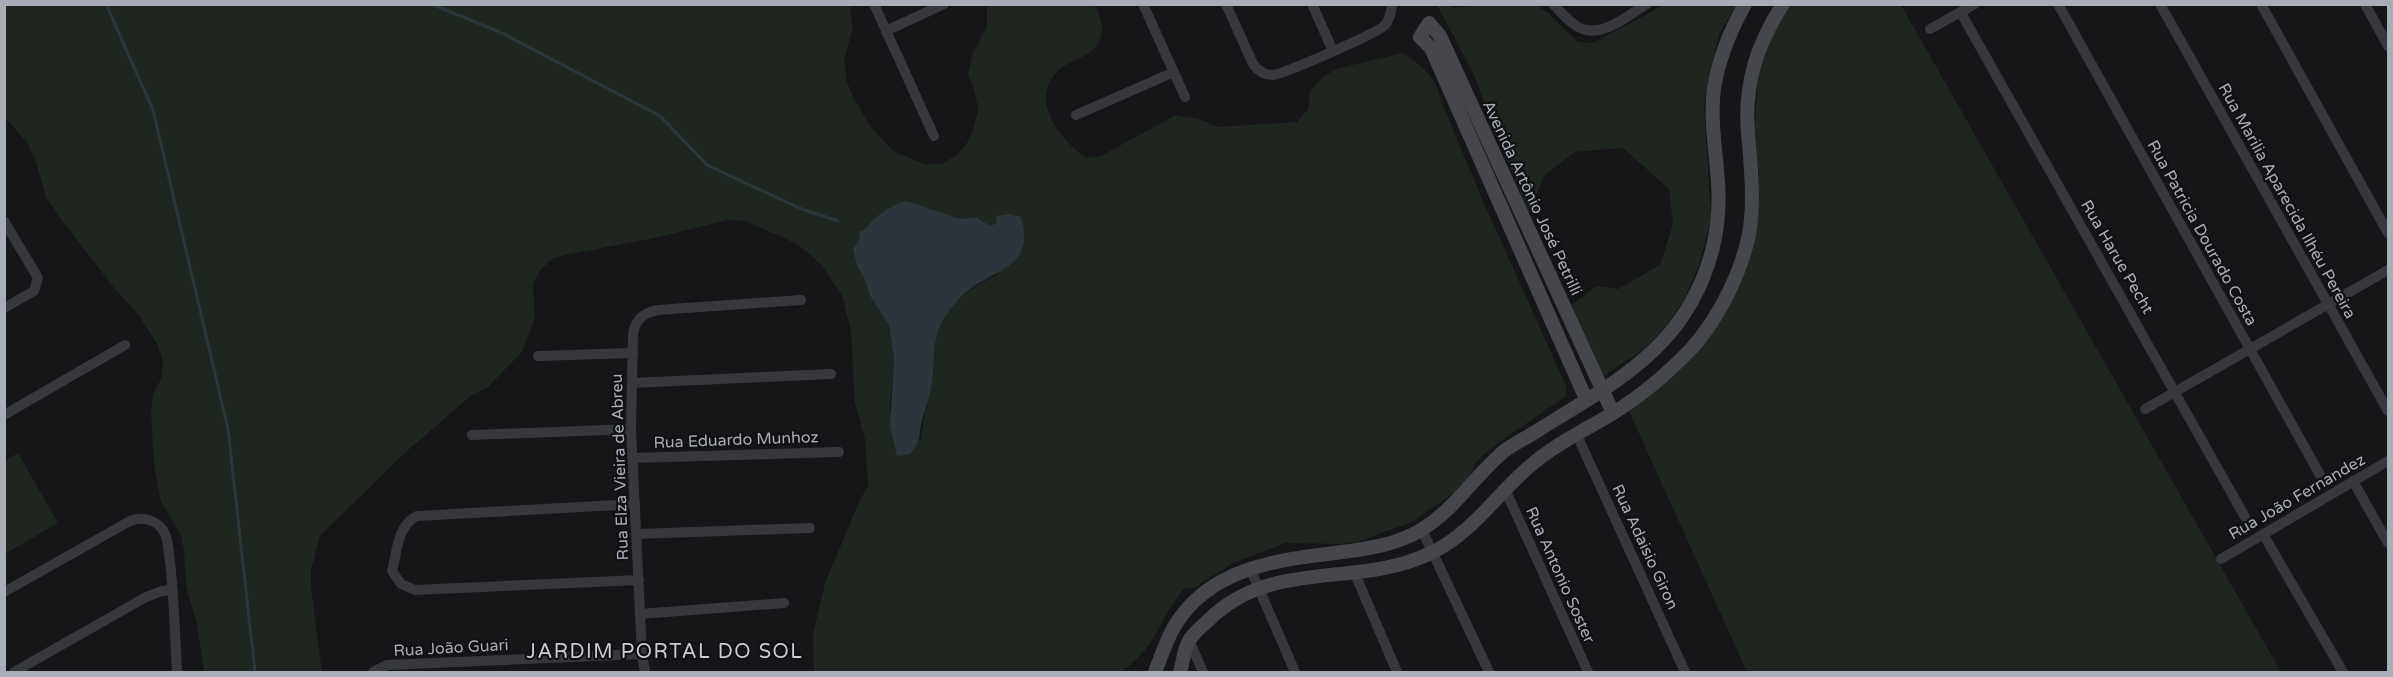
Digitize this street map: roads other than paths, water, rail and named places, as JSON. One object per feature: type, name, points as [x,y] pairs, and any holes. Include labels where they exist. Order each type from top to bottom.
[{"type":"main road","points":[[1155,672],[1174,626],[1203,594],[1230,577],[1250,568],[1286,558],[1386,546],[1422,530],[1457,502],[1483,471],[1505,451],[1645,359],[1673,331],[1695,298],[1707,265],[1718,218],[1718,183],[1713,134],[1714,91],[1718,64],[1745,4]]},
{"type":"main road","points":[[1180,672],[1189,640],[1222,608],[1241,595],[1258,588],[1302,577],[1355,574],[1394,567],[1432,552],[1454,539],[1477,520],[1531,465],[1576,433],[1613,413],[1661,378],[1693,347],[1715,316],[1733,284],[1747,246],[1752,162],[1748,131],[1750,85],[1760,45],[1783,4]]},
{"type":"main road","name":"Avenida Artônio José Petrilli","points":[[1584,400],[1431,48],[1420,36],[1430,22],[1440,36],[1613,413]]},
{"type":"main road","points":[[1576,433],[1584,400]]},
{"type":"street","points":[[874,4],[934,136]]},
{"type":"street","points":[[886,31],[944,4]]},
{"type":"street","points":[[1143,4],[1185,97]]},
{"type":"street","points":[[1226,4],[1253,64],[1264,74],[1279,74],[1381,28],[1388,21],[1392,4]]},
{"type":"street","points":[[1312,4],[1333,51]]},
{"type":"street","points":[[1553,4],[1579,27],[1595,31],[1606,28],[1647,4]]},
{"type":"street","points":[[1930,30],[1975,4]]},
{"type":"street","name":"Rua Patricia Dourado Costa","points":[[2058,4],[2320,475]]},
{"type":"street","name":"Rua Marilia Aparecida Ilhéu Pereira","points":[[2160,4],[2388,411]]},
{"type":"street","points":[[2261,4],[2388,233]]},
{"type":"street","points":[[2365,4],[2388,46]]},
{"type":"street","name":"Rua Harue Pecht","points":[[1961,13],[2245,517]]},
{"type":"street","points":[[1076,115],[1174,72]]},
{"type":"street","points":[[4,221],[38,278],[34,291],[4,309]]},
{"type":"street","points":[[2145,409],[2388,270]]},
{"type":"street","name":"Rua Elza Vieira de Abreu","points":[[645,672],[642,654],[631,429],[635,325],[640,317],[648,312],[801,300]]},
{"type":"street","points":[[4,415],[125,345]]},
{"type":"street","points":[[538,356],[633,353]]},
{"type":"street","points":[[632,383],[831,374]]},
{"type":"street","points":[[472,435],[631,429]]},
{"type":"street","name":"Rua Adaisio Giron","points":[[1576,433],[1686,672]]},
{"type":"street","name":"Rua Eduardo Munhoz","points":[[633,458],[839,452]]},
{"type":"street","name":"Rua João Fernandez","points":[[2221,560],[2388,461]]},
{"type":"street","points":[[2353,481],[2388,543]]},
{"type":"street","name":"Rua Antonio Soster","points":[[1505,489],[1588,672]]},
{"type":"street","points":[[635,504],[422,514],[413,518],[403,529],[392,571],[401,584],[415,590],[639,580]]},
{"type":"street","points":[[4,592],[130,521],[138,518],[152,520],[162,529],[166,537],[173,590],[177,672]]},
{"type":"street","points":[[637,534],[810,528]]},
{"type":"street","points":[[1422,530],[1489,672]]},
{"type":"street","points":[[2263,534],[2343,672]]},
{"type":"street","points":[[1250,568],[1295,672]]},
{"type":"street","points":[[1355,574],[1397,672]]},
{"type":"street","points":[[14,672],[146,597],[173,590]]},
{"type":"street","points":[[640,614],[784,603]]},
{"type":"street","points":[[1189,640],[1203,672]]},
{"type":"street","name":"Rua João Guari","points":[[373,672],[387,666],[642,654]]},
{"type":"waterway","points":[[106,4],[153,110],[228,429],[255,672]]},
{"type":"waterway","points":[[431,4],[500,32],[660,116],[707,165],[799,208],[838,221]]},
{"type":"district","name":"JARDIM PORTAL DO SOL","points":[[665,652]]}]
